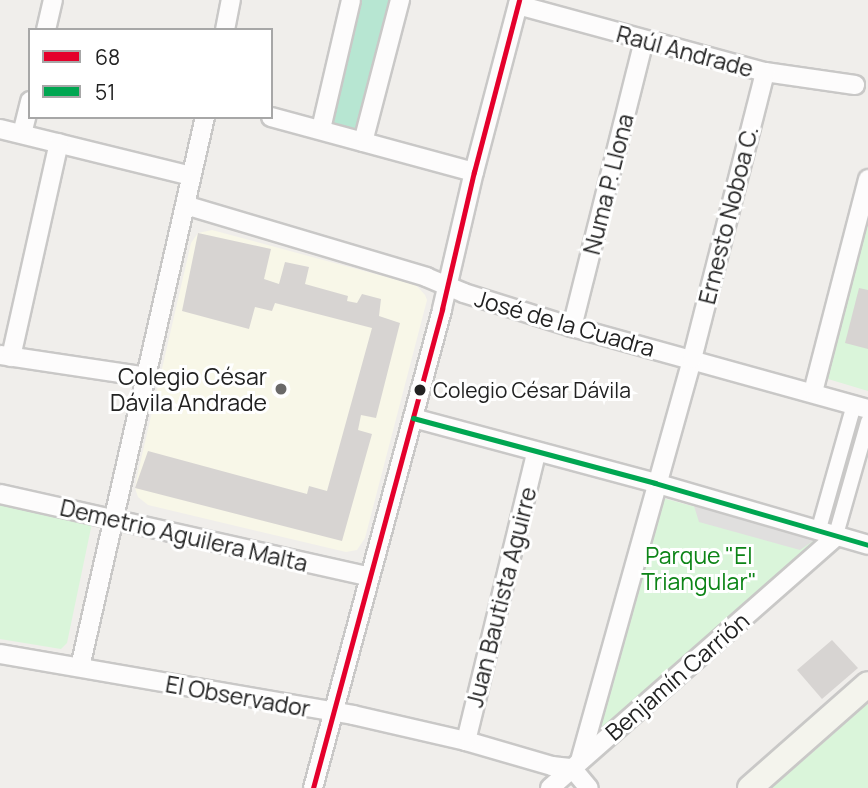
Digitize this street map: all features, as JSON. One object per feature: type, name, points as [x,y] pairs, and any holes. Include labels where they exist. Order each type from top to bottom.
[{"type":"main road","points":[[750,788],[868,684]]},
{"type":"street","points":[[46,28],[53,0]]},
{"type":"street","points":[[225,28],[231,0]]},
{"type":"street","points":[[321,129],[351,0]]},
{"type":"street","points":[[363,142],[400,0]]},
{"type":"street","points":[[313,788],[448,287],[474,172],[519,2]]},
{"type":"street","name":"Raúl Andrade","points":[[519,2],[645,41],[765,72],[855,85]]},
{"type":"street","name":"Numa P. Llona","points":[[572,327],[645,41]]},
{"type":"street","name":"Ernesto Noboa C.","points":[[576,765],[692,359],[765,72]]},
{"type":"street","points":[[22,134],[28,109]]},
{"type":"street","points":[[273,117],[474,172]]},
{"type":"street","points":[[80,667],[205,119]]},
{"type":"street","points":[[0,130],[191,176]]},
{"type":"street","points":[[59,143],[5,356],[148,377]]},
{"type":"street","points":[[813,392],[868,179]]},
{"type":"street","name":"José de la Cuadra","points":[[185,205],[426,277],[448,287],[572,327],[861,407]]},
{"type":"street","points":[[827,535],[861,407]]},
{"type":"street","points":[[413,418],[655,483],[868,545]]},
{"type":"street","points":[[827,535],[868,422]]},
{"type":"street","name":"Juan Bautista Aguirre","points":[[466,741],[536,453]]},
{"type":"street","name":"Demetrio Aguilera Malta","points":[[0,494],[368,576]]},
{"type":"street","name":"Benjamín Carrión","points":[[550,788],[827,535]]},
{"type":"street","name":"El Observador","points":[[0,654],[333,713],[466,741],[552,766],[576,765]]},
{"type":"street","points":[[576,765],[589,788]]},
{"type":"shaded area","name":"Colegio César Dávila Andrade","points":[[212,230],[416,285],[425,295],[427,300],[365,538],[357,550],[346,552],[148,505],[138,497],[135,488],[137,477],[191,243],[198,233]]},
{"type":"shaded area","points":[[694,506],[816,539],[800,550],[699,522]]},
{"type":"green space","points":[[358,0],[393,0],[353,132],[336,129],[331,123]]},
{"type":"green space","points":[[868,216],[868,391],[828,379],[825,373]]},
{"type":"green space","points":[[850,418],[868,423],[839,526],[821,522]]},
{"type":"green space","name":"Parque \"El Triangular\"","points":[[659,497],[820,541],[598,733],[595,730]]},
{"type":"green space","points":[[0,501],[92,523],[67,643],[61,649],[0,639]]},
{"type":"green space","points":[[868,703],[868,788],[771,788],[814,751]]},
{"type":"building","points":[[198,233],[271,249],[264,279],[279,284],[285,262],[309,267],[305,284],[348,296],[347,301],[357,303],[362,294],[381,299],[379,316],[400,323],[376,418],[361,415],[358,430],[372,434],[342,541],[135,488],[148,451],[307,494],[309,486],[327,491],[372,328],[275,303],[272,311],[255,307],[249,329],[182,311]]},
{"type":"building","points":[[859,288],[868,290],[868,349],[845,343]]},
{"type":"building","points":[[832,640],[858,668],[822,699],[797,670]]},
{"type":"transit line","name":"68","points":[[313,788],[442,309],[519,0]]},
{"type":"transit line","name":"51","points":[[413,418],[655,483],[868,545]]},
{"type":"place","name":"Colegio César Dávila Andrade","points":[[281,389]]},
{"type":"place","name":"Colegio César Dávila","points":[[420,390]]}]
